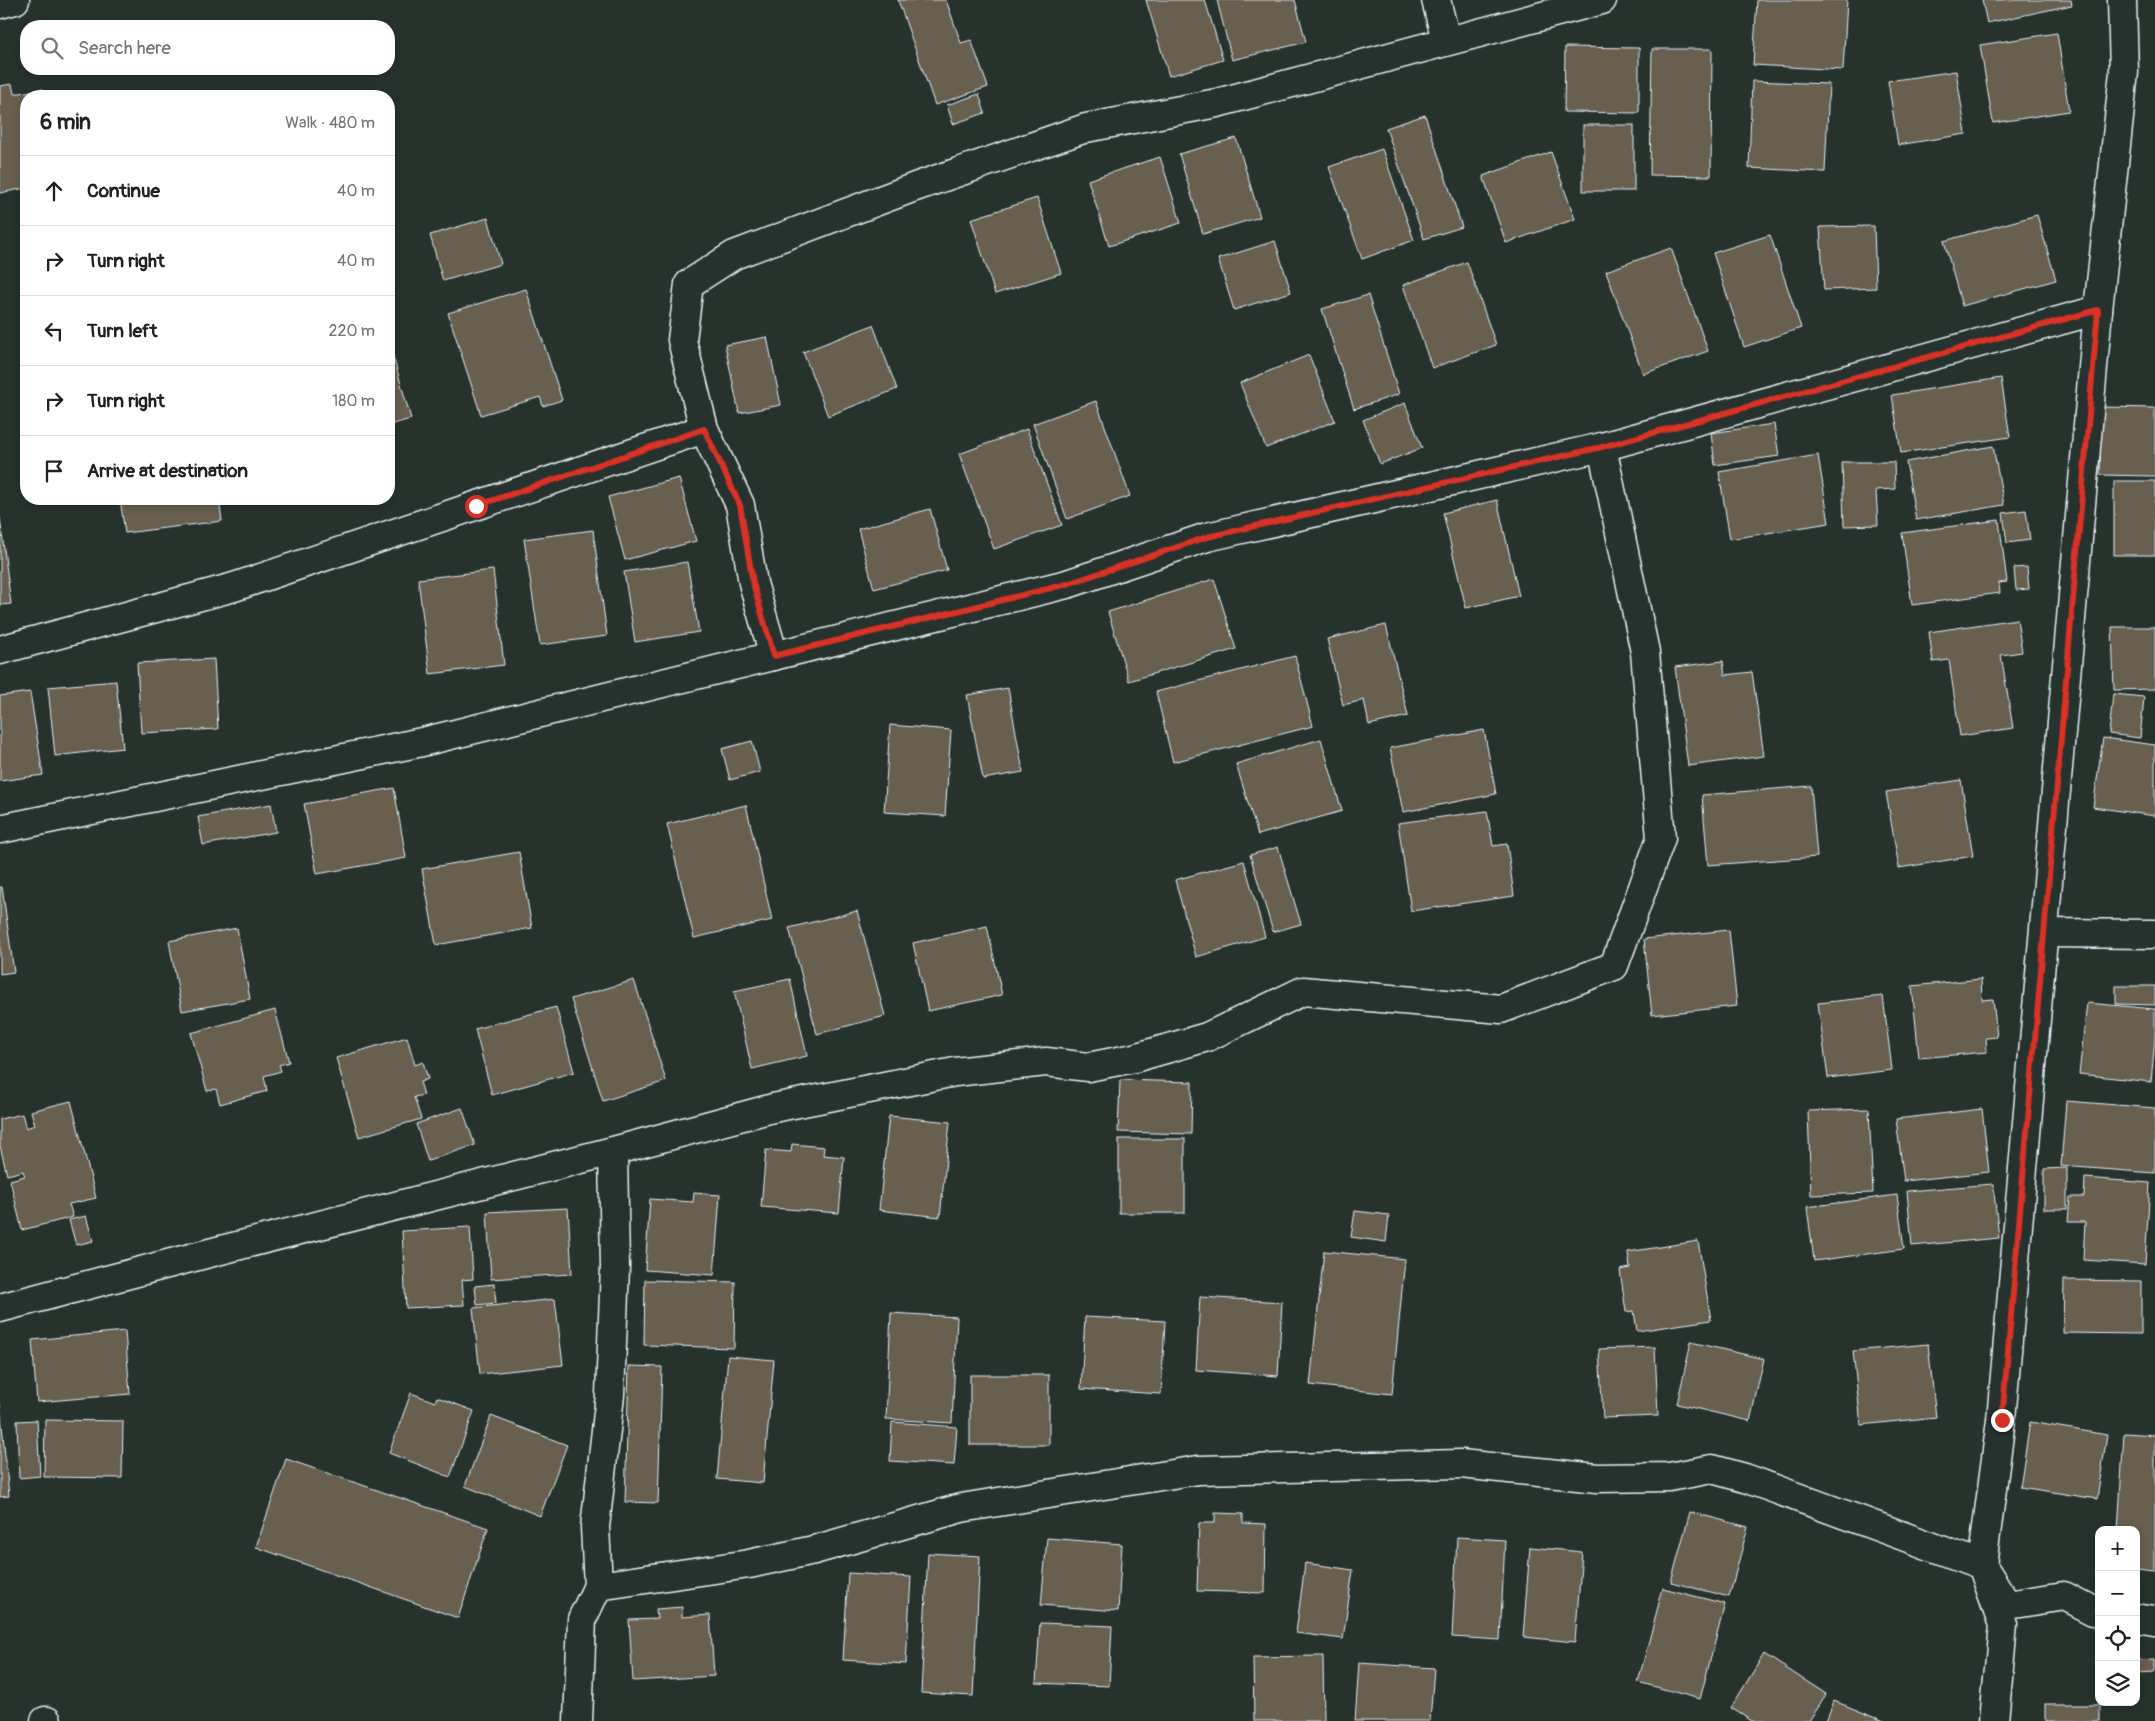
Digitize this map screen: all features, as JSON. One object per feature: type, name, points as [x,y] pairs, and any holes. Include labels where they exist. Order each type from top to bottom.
[{"type":"street","points":[[0,4],[15,0]]},
{"type":"street","points":[[1436,0],[1446,40]]},
{"type":"street","points":[[774,656],[753,583],[740,505],[704,429],[682,340],[689,284],[734,255],[915,186],[1086,128],[1217,103],[1446,40],[1602,0]]},
{"type":"street","points":[[1994,1721],[2003,1626],[1982,1565],[2002,1420],[2098,310],[2124,72],[2122,0]]},
{"type":"street","points":[[0,829],[422,742],[1067,584],[1207,537],[1602,447],[2098,310]]},
{"type":"street","points":[[0,650],[234,587],[704,429]]},
{"type":"street","points":[[0,1308],[774,1108],[955,1072],[1046,1062],[1088,1068],[1134,1058],[1207,1037],[1303,991],[1501,1009],[1614,966],[1661,838],[1645,652],[1602,447]]},
{"type":"street","points":[[2045,933],[2155,934]]},
{"type":"street","points":[[578,1721],[582,1620],[598,1586],[595,1528],[610,1395],[615,1267],[613,1151]]},
{"type":"street","points":[[598,1586],[750,1564],[805,1552],[961,1508],[1198,1470],[1461,1464],[1598,1478],[1668,1476],[1712,1468],[1982,1565],[2007,1605],[2064,1596],[2095,1611]]},
{"type":"street","points":[[2140,1619],[2155,1621]]},
{"type":"building","points":[[898,0],[946,0],[961,43],[971,40],[988,87],[935,105]]},
{"type":"building","points":[[1146,0],[1205,0],[1223,60],[1169,76]]},
{"type":"building","points":[[1217,0],[1295,0],[1306,42],[1232,60]]},
{"type":"building","points":[[1757,0],[1847,0],[1843,70],[1753,65]]},
{"type":"building","points":[[1982,0],[2071,0],[2072,5],[1987,23]]},
{"type":"building","points":[[2057,33],[2069,111],[1993,123],[1980,45]]},
{"type":"building","points":[[1565,47],[1639,48],[1639,113],[1564,112]]},
{"type":"building","points":[[1652,49],[1712,49],[1711,176],[1650,175]]},
{"type":"building","points":[[1956,71],[1966,134],[1898,145],[1888,81]]},
{"type":"building","points":[[1752,81],[1829,84],[1825,172],[1749,168]]},
{"type":"building","points":[[12,84],[14,94],[20,93],[20,189],[0,193],[0,86]]},
{"type":"building","points":[[979,94],[985,113],[953,124],[947,105]]},
{"type":"building","points":[[1425,115],[1462,227],[1424,239],[1386,128]]},
{"type":"building","points":[[1583,125],[1634,125],[1634,191],[1583,191]]},
{"type":"building","points":[[1236,138],[1260,217],[1203,234],[1179,154]]},
{"type":"building","points":[[1382,149],[1414,240],[1362,259],[1329,167]]},
{"type":"building","points":[[1551,152],[1575,219],[1506,243],[1483,176]]},
{"type":"building","points":[[1160,157],[1181,223],[1109,246],[1088,180]]},
{"type":"building","points":[[1037,198],[1061,273],[995,294],[971,219]]},
{"type":"building","points":[[2037,215],[2056,280],[1962,306],[1944,241]]},
{"type":"building","points":[[488,218],[501,264],[443,281],[430,235]]},
{"type":"building","points":[[1874,226],[1876,288],[1824,290],[1820,227]]},
{"type":"building","points":[[1770,235],[1801,328],[1744,347],[1713,253]]},
{"type":"building","points":[[1275,241],[1291,292],[1234,310],[1218,259]]},
{"type":"building","points":[[1671,248],[1708,351],[1643,374],[1606,271]]},
{"type":"building","points":[[1467,262],[1496,345],[1432,368],[1403,285]]},
{"type":"building","points":[[526,289],[562,400],[543,406],[540,397],[481,415],[448,313]]},
{"type":"building","points":[[1368,295],[1399,394],[1354,409],[1322,309]]},
{"type":"building","points":[[873,325],[897,389],[828,416],[803,352]]},
{"type":"building","points":[[767,337],[781,405],[739,413],[725,345]]},
{"type":"building","points":[[1309,355],[1335,421],[1266,448],[1240,383]]},
{"type":"building","points":[[395,363],[411,419],[395,423]]},
{"type":"building","points":[[2001,378],[2010,437],[1901,453],[1892,395]]},
{"type":"building","points":[[1096,401],[1130,496],[1067,519],[1033,424]]},
{"type":"building","points":[[1405,403],[1422,448],[1380,464],[1363,420]]},
{"type":"building","points":[[2101,407],[2155,408],[2155,476],[2100,475]]},
{"type":"building","points":[[1774,424],[1779,456],[1715,465],[1711,433]]},
{"type":"building","points":[[1027,429],[1062,525],[994,549],[959,454]]},
{"type":"building","points":[[1993,446],[2004,505],[1916,520],[1906,462]]},
{"type":"building","points":[[1818,455],[1829,523],[1730,539],[1719,472]]},
{"type":"building","points":[[1842,462],[1894,462],[1895,489],[1876,490],[1878,525],[1844,526]]},
{"type":"building","points":[[679,478],[696,541],[625,560],[608,497]]},
{"type":"building","points":[[2114,481],[2155,481],[2155,555],[2114,555]]},
{"type":"building","points":[[1497,500],[1519,596],[1466,608],[1443,513]]},
{"type":"building","points":[[121,505],[220,505],[222,521],[125,533]]},
{"type":"building","points":[[930,509],[947,570],[874,589],[858,529]]},
{"type":"building","points":[[2026,510],[2030,540],[2007,543],[2003,513]]},
{"type":"building","points":[[0,518],[11,604],[0,605]]},
{"type":"building","points":[[1999,520],[2007,582],[1999,583],[2000,593],[1912,605],[1902,533]]},
{"type":"building","points":[[593,530],[607,636],[540,645],[524,539]]},
{"type":"building","points":[[687,562],[699,632],[635,642],[624,572]]},
{"type":"building","points":[[2027,567],[2029,589],[2016,590],[2014,568]]},
{"type":"building","points":[[493,570],[504,665],[430,674],[418,579]]},
{"type":"building","points":[[1214,579],[1236,649],[1129,681],[1108,612]]},
{"type":"building","points":[[2017,619],[2022,652],[2001,655],[2013,728],[1960,736],[1949,660],[1933,662],[1929,632]]},
{"type":"building","points":[[1386,625],[1408,716],[1369,725],[1364,700],[1343,705],[1327,639]]},
{"type":"building","points":[[2112,627],[2155,627],[2155,689],[2114,690]]},
{"type":"building","points":[[1295,656],[1313,726],[1173,762],[1156,692]]},
{"type":"building","points":[[214,659],[218,729],[141,733],[137,663]]},
{"type":"building","points":[[1723,661],[1725,675],[1752,672],[1764,756],[1688,766],[1675,667]]},
{"type":"building","points":[[116,681],[123,748],[55,756],[48,687]]},
{"type":"building","points":[[1008,688],[1023,772],[983,779],[967,695]]},
{"type":"building","points":[[30,692],[43,775],[0,781],[0,696]]},
{"type":"building","points":[[2113,694],[2144,697],[2140,738],[2109,734]]},
{"type":"building","points":[[890,725],[951,730],[945,816],[884,812]]},
{"type":"building","points":[[1484,730],[1496,794],[1403,812],[1390,748]]},
{"type":"building","points":[[2103,738],[2155,745],[2155,816],[2093,807]]},
{"type":"building","points":[[1321,739],[1342,811],[1258,835],[1236,764]]},
{"type":"building","points":[[752,741],[760,772],[730,780],[722,749]]},
{"type":"building","points":[[1961,780],[1973,856],[1899,868],[1886,792]]},
{"type":"building","points":[[1811,786],[1817,857],[1708,865],[1702,795]]},
{"type":"building","points":[[394,788],[406,858],[317,874],[304,804]]},
{"type":"building","points":[[271,804],[276,832],[203,845],[198,817]]},
{"type":"building","points":[[746,805],[772,920],[694,938],[667,824]]},
{"type":"building","points":[[1487,811],[1493,846],[1507,844],[1514,896],[1411,911],[1398,823]]},
{"type":"building","points":[[1278,847],[1301,924],[1273,932],[1250,855]]},
{"type":"building","points":[[519,852],[532,928],[436,945],[422,869]]},
{"type":"building","points":[[1244,861],[1265,937],[1196,957],[1175,880]]},
{"type":"building","points":[[0,887],[2,887],[14,972],[0,974]]},
{"type":"building","points":[[857,911],[885,1016],[817,1034],[789,928]]},
{"type":"building","points":[[987,926],[1002,995],[928,1011],[913,943]]},
{"type":"building","points":[[237,928],[250,999],[182,1011],[169,941]]},
{"type":"building","points":[[1729,930],[1737,1006],[1652,1015],[1644,939]]},
{"type":"building","points":[[790,979],[807,1056],[752,1069],[734,991]]},
{"type":"building","points":[[1981,979],[1982,1000],[1993,999],[1997,1037],[1986,1038],[1987,1052],[1919,1058],[1912,986]]},
{"type":"building","points":[[634,980],[666,1081],[603,1101],[571,999]]},
{"type":"building","points":[[2116,986],[2155,986],[2155,1005],[2116,1004]]},
{"type":"building","points":[[1883,996],[1892,1070],[1828,1078],[1818,1003]]},
{"type":"building","points":[[2087,1003],[2155,1009],[2155,1039],[2151,1082],[2079,1074]]},
{"type":"building","points":[[556,1007],[574,1072],[492,1095],[475,1029]]},
{"type":"building","points":[[275,1010],[289,1062],[279,1065],[281,1071],[264,1076],[267,1091],[220,1104],[216,1089],[207,1091],[191,1033]]},
{"type":"building","points":[[407,1037],[415,1065],[423,1062],[428,1079],[420,1082],[424,1095],[414,1097],[421,1119],[359,1137],[336,1058]]},
{"type":"building","points":[[1120,1080],[1192,1082],[1191,1134],[1118,1132]]},
{"type":"building","points":[[71,1101],[96,1198],[69,1204],[73,1217],[22,1230],[10,1180],[25,1176],[23,1171],[7,1175],[0,1146],[0,1119],[22,1114],[26,1128],[35,1125],[31,1111]]},
{"type":"building","points":[[2066,1101],[2155,1108],[2155,1173],[2061,1166]]},
{"type":"building","points":[[462,1108],[475,1145],[428,1161],[416,1124]]},
{"type":"building","points":[[1869,1109],[1873,1193],[1811,1195],[1808,1111]]},
{"type":"building","points":[[1982,1109],[1989,1172],[1904,1181],[1896,1119]]},
{"type":"building","points":[[889,1116],[950,1122],[940,1217],[879,1210]]},
{"type":"building","points":[[1119,1139],[1185,1139],[1185,1213],[1119,1213]]},
{"type":"building","points":[[792,1144],[824,1147],[823,1155],[844,1157],[839,1213],[761,1207],[766,1150],[791,1152]]},
{"type":"building","points":[[2067,1168],[2067,1209],[2044,1209],[2044,1169]]},
{"type":"building","points":[[2085,1178],[2150,1183],[2145,1264],[2083,1260],[2085,1222],[2068,1222],[2070,1197],[2084,1197]]},
{"type":"building","points":[[1993,1184],[1999,1238],[1912,1246],[1907,1191]]},
{"type":"building","points":[[694,1193],[720,1195],[714,1275],[645,1270],[650,1199],[693,1202]]},
{"type":"building","points":[[1897,1195],[1904,1249],[1814,1261],[1807,1207]]},
{"type":"building","points":[[568,1208],[572,1274],[491,1279],[487,1212]]},
{"type":"building","points":[[1355,1211],[1389,1215],[1386,1242],[1351,1237]]},
{"type":"building","points":[[86,1216],[93,1241],[76,1245],[69,1220]]},
{"type":"building","points":[[470,1227],[473,1279],[462,1280],[464,1305],[406,1308],[402,1231]]},
{"type":"building","points":[[1698,1241],[1711,1320],[1637,1331],[1634,1311],[1626,1312],[1620,1270],[1630,1268],[1628,1252]]},
{"type":"building","points":[[1324,1251],[1405,1259],[1392,1394],[1310,1385]]},
{"type":"building","points":[[645,1280],[735,1282],[734,1348],[644,1345]]},
{"type":"building","points":[[2064,1280],[2141,1281],[2141,1334],[2063,1333]]},
{"type":"building","points":[[494,1284],[496,1303],[477,1305],[475,1286]]},
{"type":"building","points":[[1200,1297],[1282,1302],[1278,1376],[1196,1370]]},
{"type":"building","points":[[555,1299],[563,1365],[480,1374],[473,1308]]},
{"type":"building","points":[[891,1313],[957,1317],[952,1423],[886,1419]]},
{"type":"building","points":[[1085,1317],[1165,1321],[1161,1394],[1081,1389]]},
{"type":"building","points":[[125,1331],[130,1394],[37,1402],[32,1340]]},
{"type":"building","points":[[1691,1342],[1764,1359],[1750,1421],[1677,1404]]},
{"type":"building","points":[[1928,1344],[1936,1417],[1861,1425],[1853,1351]]},
{"type":"building","points":[[1655,1347],[1658,1416],[1603,1418],[1599,1349]]},
{"type":"building","points":[[728,1356],[774,1360],[763,1483],[717,1479]]},
{"type":"building","points":[[629,1366],[662,1367],[658,1503],[625,1502]]},
{"type":"building","points":[[970,1375],[1049,1375],[1049,1445],[970,1445]]},
{"type":"building","points":[[411,1393],[435,1402],[437,1397],[474,1411],[450,1477],[389,1453]]},
{"type":"building","points":[[0,1405],[9,1496],[0,1497]]},
{"type":"building","points":[[491,1416],[567,1445],[540,1516],[465,1486]]},
{"type":"building","points":[[37,1420],[40,1476],[19,1478],[17,1421]]},
{"type":"building","points":[[45,1420],[123,1421],[122,1478],[44,1477]]},
{"type":"building","points":[[892,1422],[957,1427],[954,1465],[890,1461]]},
{"type":"building","points":[[2030,1422],[2107,1435],[2097,1499],[2020,1487]]},
{"type":"building","points":[[2124,1433],[2155,1435],[2155,1571],[2140,1569],[2140,1526],[2118,1526]]},
{"type":"building","points":[[286,1459],[488,1528],[458,1618],[256,1547]]},
{"type":"building","points":[[1690,1512],[1748,1527],[1729,1597],[1671,1582]]},
{"type":"building","points":[[1215,1513],[1243,1514],[1243,1523],[1266,1524],[1265,1593],[1197,1591],[1199,1523],[1215,1523]]},
{"type":"building","points":[[1457,1537],[1505,1540],[1500,1640],[1452,1637]]},
{"type":"building","points":[[1047,1538],[1122,1544],[1118,1611],[1041,1605]]},
{"type":"building","points":[[1530,1547],[1582,1552],[1575,1642],[1523,1637]]},
{"type":"building","points":[[928,1553],[980,1556],[973,1696],[921,1693]]},
{"type":"building","points":[[1305,1563],[1353,1570],[1343,1639],[1296,1633]]},
{"type":"building","points":[[848,1573],[911,1577],[906,1664],[843,1660]]},
{"type":"building","points":[[1663,1588],[1725,1604],[1700,1699],[1638,1682]]},
{"type":"building","points":[[682,1607],[682,1617],[710,1615],[714,1676],[633,1681],[629,1620],[657,1619],[656,1609]]},
{"type":"building","points":[[1040,1623],[1112,1626],[1109,1686],[1036,1683]]},
{"type":"building","points":[[1764,1654],[1826,1694],[1809,1721],[1752,1721],[1731,1708]]},
{"type":"building","points":[[1323,1656],[1324,1721],[1254,1721],[1253,1657]]},
{"type":"building","points":[[2155,1660],[2155,1673],[2140,1674],[2140,1661]]},
{"type":"building","points":[[1359,1663],[1434,1668],[1430,1721],[1355,1721]]},
{"type":"building","points":[[1834,1701],[1884,1721],[1826,1721]]},
{"type":"building","points":[[2045,1704],[2095,1704],[2095,1706],[2101,1706],[2101,1721],[2045,1721]]},
{"type":"route","points":[[476,506],[704,429],[740,505],[753,583],[774,656],[1067,584],[1207,537],[1602,447],[2098,310],[2002,1420]]}]
